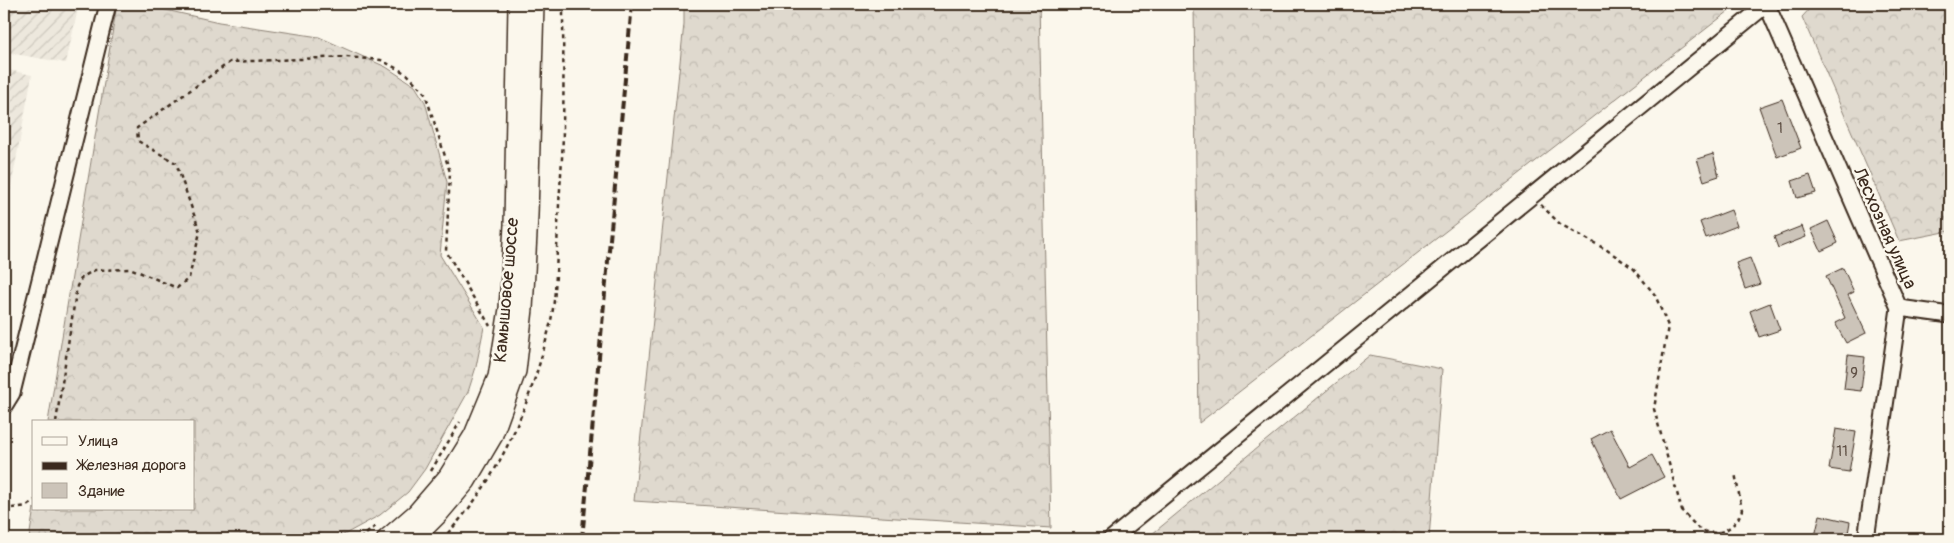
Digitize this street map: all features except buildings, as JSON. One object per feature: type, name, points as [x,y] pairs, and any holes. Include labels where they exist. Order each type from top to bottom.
[{"type":"main road","name":"Камышовое шоссе","points":[[386,539],[417,513],[448,477],[474,435],[498,377],[509,309],[514,225],[518,4]]},
{"type":"main road","name":"Камышовое шоссе","points":[[413,539],[438,514],[466,481],[492,437],[516,371],[523,309],[527,234],[534,4]]},
{"type":"street","points":[[4,406],[12,393],[108,4]]},
{"type":"street","points":[[1111,539],[1767,4]]},
{"type":"street","name":"Лесхозная улица","points":[[1767,4],[1899,308],[1866,539]]},
{"type":"street","points":[[1899,308],[1950,315]]},
{"type":"path","points":[[56,420],[77,286],[82,277],[95,270],[132,269],[177,288],[189,278],[200,232],[188,197],[176,163],[138,140],[137,128],[230,62],[346,57],[380,60],[407,74],[425,93],[450,172],[446,251],[491,327]]},
{"type":"path","points":[[1534,194],[1545,211],[1560,224],[1607,250],[1634,269],[1655,295],[1668,326],[1654,409],[1682,511],[1698,528],[1706,532],[1716,533],[1732,526],[1738,519],[1742,510],[1735,473]]},
{"type":"path","points":[[425,478],[461,421]]},
{"type":"path","points":[[4,509],[27,506],[32,502]]},
{"type":"path","points":[[360,539],[383,520]]},
{"type":"shaded area","points":[[4,4],[79,4],[66,63],[4,52]]},
{"type":"shaded area","points":[[4,69],[32,75],[4,224]]},
{"type":"green space","points":[[117,4],[139,4],[219,22],[319,37],[386,67],[415,86],[425,102],[447,182],[440,255],[484,327],[476,367],[468,392],[425,469],[408,492],[380,515],[336,539],[29,539],[34,510],[195,510],[195,420],[48,420]]},
{"type":"green space","points":[[684,4],[1039,4],[1051,528],[634,501],[684,24]]},
{"type":"green space","points":[[1194,4],[1738,4],[1199,423]]},
{"type":"green space","points":[[1814,4],[1950,4],[1950,26],[1942,74],[1950,78],[1950,231],[1899,241],[1802,17]]},
{"type":"green space","points":[[1370,355],[1442,369],[1429,539],[1146,539]]},
{"type":"railway","points":[[582,539],[632,4]]}]
